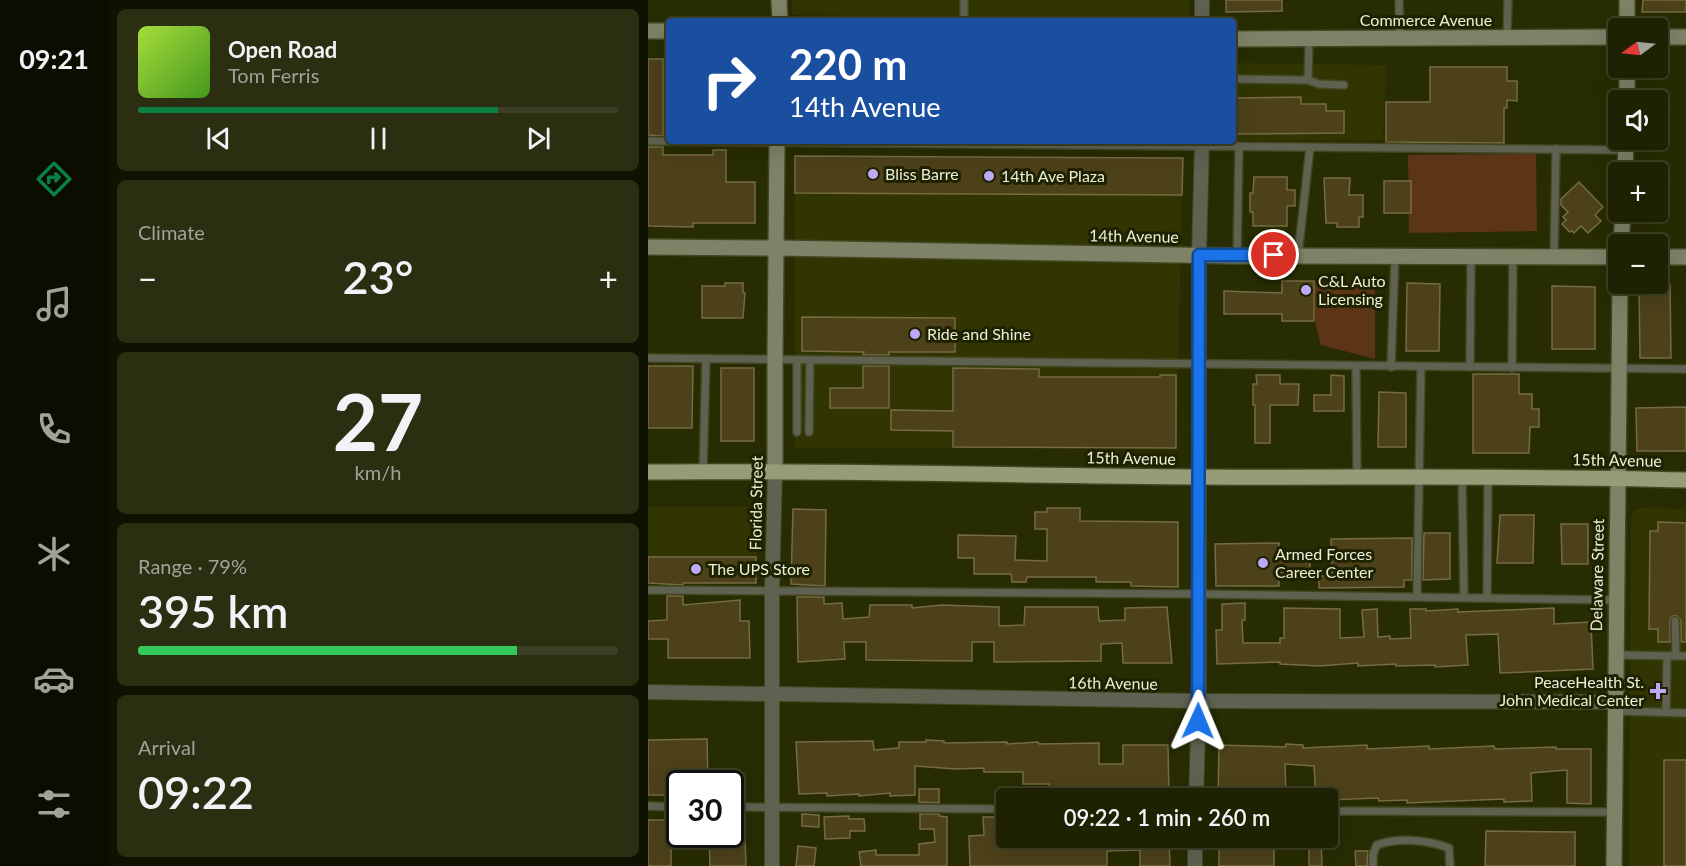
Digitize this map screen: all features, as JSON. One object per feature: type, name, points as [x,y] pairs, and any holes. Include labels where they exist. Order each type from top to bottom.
[{"type":"main road","name":"15th Avenue","points":[[648,472],[776,471],[1199,477],[1616,477],[1686,480]]},
{"type":"street","points":[[780,0],[780,18]]},
{"type":"street","points":[[1202,0],[1202,18]]},
{"type":"street","points":[[1627,0],[1627,18]]},
{"type":"street","points":[[648,31],[666,31]]},
{"type":"street","name":"Commerce Avenue","points":[[1236,39],[1608,37]]},
{"type":"street","points":[[1668,37],[1686,37]]},
{"type":"street","name":"Florida Street","points":[[772,866],[772,592],[776,471],[774,360],[777,144]]},
{"type":"street","points":[[1196,788],[1199,255],[1202,144]]},
{"type":"street","name":"14th Avenue","points":[[648,247],[1237,256],[1608,257]]},
{"type":"street","points":[[1668,257],[1686,257]]},
{"type":"street","name":"Delaware Street","points":[[1614,866],[1616,477],[1620,294]]},
{"type":"street","name":"16th Avenue","points":[[648,692],[1614,706]]},
{"type":"street","points":[[1195,848],[1195,866]]},
{"type":"lane","points":[[964,0],[964,18]]},
{"type":"lane","points":[[1398,0],[1400,38]]},
{"type":"lane","points":[[1507,38],[1508,0]]},
{"type":"lane","points":[[1308,80],[1309,39]]},
{"type":"lane","points":[[1236,79],[1308,80],[1319,84],[1344,85]]},
{"type":"lane","points":[[648,141],[666,141]]},
{"type":"lane","points":[[1214,144],[1556,149],[1608,146]]},
{"type":"lane","points":[[1237,256],[1239,146]]},
{"type":"lane","points":[[1298,255],[1310,147]]},
{"type":"lane","points":[[1554,257],[1556,149]]},
{"type":"lane","points":[[1391,367],[1395,256]]},
{"type":"lane","points":[[1470,368],[1471,256]]},
{"type":"lane","points":[[1512,368],[1513,256]]},
{"type":"lane","points":[[648,358],[1686,369]]},
{"type":"lane","points":[[703,471],[706,359]]},
{"type":"lane","points":[[797,360],[797,432]]},
{"type":"lane","points":[[809,432],[810,360]]},
{"type":"lane","points":[[1356,366],[1358,477]]},
{"type":"lane","points":[[1417,597],[1421,367]]},
{"type":"lane","points":[[1462,477],[1464,597]]},
{"type":"lane","points":[[1487,598],[1488,477]]},
{"type":"lane","points":[[648,591],[1199,594],[1615,600]]},
{"type":"lane","points":[[1675,621],[1676,656]]},
{"type":"lane","points":[[1615,655],[1686,656]]},
{"type":"lane","points":[[1666,712],[1667,656]]},
{"type":"lane","points":[[1614,706],[1686,713]]},
{"type":"lane","points":[[648,806],[666,807]]},
{"type":"lane","points":[[744,807],[996,808]]},
{"type":"lane","points":[[1338,811],[1614,812]]},
{"type":"lane","points":[[1373,866],[1373,854],[1377,846],[1388,841],[1431,842],[1449,848],[1450,866]]},
{"type":"shaded area","points":[[792,0],[1190,0],[1190,18],[792,15]]},
{"type":"shaded area","points":[[1236,63],[1386,65],[1383,140],[1236,141]]},
{"type":"shaded area","points":[[1536,154],[1537,231],[1409,233],[1408,155]]},
{"type":"shaded area","points":[[795,156],[1183,158],[1176,448],[795,448]]},
{"type":"shaded area","points":[[1315,282],[1375,283],[1375,359],[1321,345],[1315,322]]},
{"type":"shaded area","points":[[648,506],[757,507],[756,583],[648,583]]},
{"type":"shaded area","name":"PeaceHealth St. John Medical Center","points":[[1642,508],[1686,509],[1686,866],[1629,866],[1631,516],[1635,510]]},
{"type":"building","points":[[1226,0],[1282,0],[1282,11],[1226,12]]},
{"type":"building","points":[[1643,0],[1686,0],[1686,12],[1642,12]]},
{"type":"building","points":[[648,59],[663,59],[663,136],[648,135]]},
{"type":"building","points":[[1430,67],[1507,67],[1507,81],[1517,81],[1517,101],[1507,100],[1507,108],[1504,108],[1504,143],[1386,142],[1386,102],[1430,102]]},
{"type":"building","points":[[1301,97],[1301,104],[1326,104],[1326,111],[1344,111],[1344,133],[1236,134],[1236,98]]},
{"type":"building","points":[[648,147],[663,147],[663,155],[713,155],[713,150],[726,150],[726,182],[755,182],[755,223],[693,223],[693,227],[648,226]]},
{"type":"building","name":"14th Ave Plaza","points":[[795,156],[1183,158],[1182,195],[795,193]]},
{"type":"building","points":[[1254,177],[1287,177],[1287,190],[1295,190],[1295,206],[1287,206],[1287,226],[1253,226],[1250,193],[1253,193]]},
{"type":"building","points":[[1324,178],[1350,178],[1349,195],[1363,195],[1363,217],[1359,217],[1359,227],[1337,227],[1337,223],[1326,223]]},
{"type":"building","points":[[1384,181],[1411,181],[1411,213],[1384,213]]},
{"type":"building","points":[[1579,182],[1603,207],[1595,215],[1601,221],[1588,233],[1581,226],[1574,233],[1570,232],[1562,224],[1566,220],[1563,217],[1568,212],[1561,205],[1561,199]]},
{"type":"building","points":[[1282,281],[1314,281],[1314,321],[1282,321],[1282,314],[1224,314],[1224,291],[1282,293]]},
{"type":"building","points":[[725,283],[743,283],[743,293],[745,293],[743,318],[702,318],[702,286],[725,286]]},
{"type":"building","points":[[1407,283],[1440,284],[1439,351],[1406,351]]},
{"type":"building","points":[[1668,284],[1670,284],[1671,358],[1640,358],[1639,294],[1668,294]]},
{"type":"building","points":[[1552,286],[1595,287],[1595,349],[1552,349]]},
{"type":"building","points":[[802,317],[955,318],[955,352],[889,352],[889,355],[863,355],[864,352],[802,351]]},
{"type":"building","points":[[648,366],[693,366],[692,428],[648,428]]},
{"type":"building","points":[[863,366],[889,366],[889,408],[830,408],[830,388],[863,388]]},
{"type":"building","points":[[721,368],[754,368],[754,441],[721,441]]},
{"type":"building","points":[[953,368],[1039,369],[1039,377],[1176,375],[1176,448],[953,447],[953,431],[891,430],[891,410],[953,411]]},
{"type":"building","points":[[1473,374],[1519,374],[1519,394],[1532,394],[1532,409],[1539,409],[1539,427],[1530,427],[1529,453],[1473,453]]},
{"type":"building","points":[[1256,375],[1280,375],[1280,384],[1299,384],[1298,405],[1270,405],[1270,443],[1255,443],[1253,384],[1257,384]]},
{"type":"building","points":[[1331,375],[1344,376],[1344,411],[1314,411],[1314,395],[1331,395]]},
{"type":"building","points":[[1379,392],[1406,393],[1406,447],[1378,447]]},
{"type":"building","points":[[1686,407],[1686,451],[1637,451],[1636,408]]},
{"type":"building","points":[[1047,508],[1080,508],[1080,521],[1178,522],[1178,587],[1131,586],[1131,582],[1096,582],[1096,577],[1027,577],[1026,582],[1012,582],[1011,574],[974,574],[974,558],[958,558],[958,535],[1016,536],[1015,560],[1047,561],[1047,529],[1035,529],[1035,512],[1047,512]]},
{"type":"building","points":[[793,509],[826,510],[825,586],[791,584]]},
{"type":"building","points":[[1500,515],[1534,515],[1533,563],[1497,563]]},
{"type":"building","points":[[1658,522],[1686,523],[1686,642],[1681,642],[1681,621],[1677,616],[1670,619],[1670,642],[1658,642],[1658,629],[1649,629],[1650,531],[1658,531]]},
{"type":"building","points":[[1561,524],[1588,524],[1588,564],[1562,564]]},
{"type":"building","points":[[1424,533],[1450,533],[1450,579],[1423,580]]},
{"type":"building","points":[[1412,538],[1412,580],[1404,580],[1404,587],[1319,588],[1319,576],[1332,576],[1331,539]]},
{"type":"building","name":"Armed Forces Career Center","points":[[1279,543],[1279,552],[1310,552],[1310,573],[1279,573],[1279,586],[1216,586],[1215,544]]},
{"type":"building","points":[[648,557],[756,557],[756,583],[683,583],[683,585],[648,583]]},
{"type":"building","points":[[667,596],[683,596],[683,605],[740,600],[740,621],[749,621],[750,658],[668,658],[668,639],[648,639],[648,621],[667,620]]},
{"type":"building","points":[[797,597],[824,597],[824,604],[842,603],[843,619],[869,617],[870,605],[912,605],[912,608],[942,605],[999,607],[999,626],[1024,625],[1025,607],[1098,607],[1099,621],[1125,620],[1125,608],[1167,607],[1172,663],[1123,663],[1122,643],[1101,644],[1101,661],[994,662],[994,642],[972,642],[972,661],[866,660],[866,642],[844,642],[845,659],[798,662]]},
{"type":"building","points":[[1245,603],[1245,620],[1242,620],[1243,643],[1280,643],[1280,638],[1284,638],[1284,608],[1340,609],[1340,638],[1364,637],[1362,610],[1377,609],[1378,637],[1390,636],[1390,639],[1411,638],[1410,609],[1426,609],[1426,611],[1458,609],[1458,612],[1554,608],[1554,624],[1591,622],[1593,669],[1500,673],[1498,634],[1466,635],[1468,665],[1358,666],[1358,663],[1319,666],[1280,664],[1280,662],[1217,664],[1216,630],[1222,630],[1222,604]]},
{"type":"building","points":[[707,739],[708,770],[666,770],[666,795],[648,795],[648,740]]},
{"type":"building","points":[[926,740],[944,741],[944,743],[1099,743],[1099,764],[1123,764],[1123,745],[1168,745],[1169,788],[1049,788],[1049,784],[1023,784],[1023,772],[984,772],[984,768],[956,769],[915,766],[915,795],[799,794],[796,742],[873,741],[874,750],[899,748],[899,742],[926,742]]},
{"type":"building","points":[[1286,744],[1303,745],[1303,748],[1367,745],[1367,749],[1494,746],[1495,749],[1556,747],[1556,749],[1591,749],[1591,804],[1567,803],[1567,770],[1531,773],[1532,801],[1504,802],[1504,799],[1407,803],[1407,800],[1379,801],[1378,798],[1338,800],[1338,788],[1315,788],[1314,766],[1285,764],[1286,788],[1218,788],[1219,745],[1285,747]]},
{"type":"building","points":[[1664,760],[1686,760],[1686,866],[1664,866]]},
{"type":"building","points":[[919,789],[939,789],[939,803],[919,802]]},
{"type":"building","points":[[802,814],[819,815],[819,827],[802,826]]},
{"type":"building","points":[[920,814],[939,814],[939,816],[947,817],[947,866],[861,866],[859,852],[876,850],[876,855],[919,855],[919,844],[935,842],[934,829],[920,829]]},
{"type":"building","points":[[849,816],[849,819],[864,819],[865,831],[850,831],[850,838],[825,839],[824,817]]},
{"type":"building","points":[[983,817],[996,817],[996,848],[1169,848],[1170,866],[1140,866],[1140,850],[1107,851],[1107,866],[970,866],[969,836],[984,835]]},
{"type":"building","points":[[648,820],[666,820],[666,848],[671,848],[671,866],[648,866]]},
{"type":"building","points":[[1486,831],[1575,832],[1575,866],[1485,866]]},
{"type":"building","points":[[745,840],[746,866],[710,866],[709,848],[744,848]]},
{"type":"building","points":[[798,846],[816,848],[814,866],[796,866]]},
{"type":"building","points":[[1219,848],[1274,848],[1274,866],[1219,866]]},
{"type":"building","points":[[1309,848],[1321,848],[1322,866],[1309,866]]},
{"type":"building","points":[[1355,851],[1368,851],[1367,866],[1356,866]]},
{"type":"place","name":"Bliss Barre","points":[[873,174]]},
{"type":"place","name":"14th Ave Plaza","points":[[989,176]]},
{"type":"place","name":"C&L Auto Licensing","points":[[1306,290]]},
{"type":"place","name":"Ride and Shine","points":[[915,334]]},
{"type":"place","name":"Armed Forces Career Center","points":[[1263,563]]},
{"type":"place","name":"The UPS Store","points":[[696,569]]},
{"type":"place","name":"PeaceHealth St. John Medical Center","points":[[1658,691]]},
{"type":"route","points":[[1198,721],[1199,255],[1274,255]]}]
